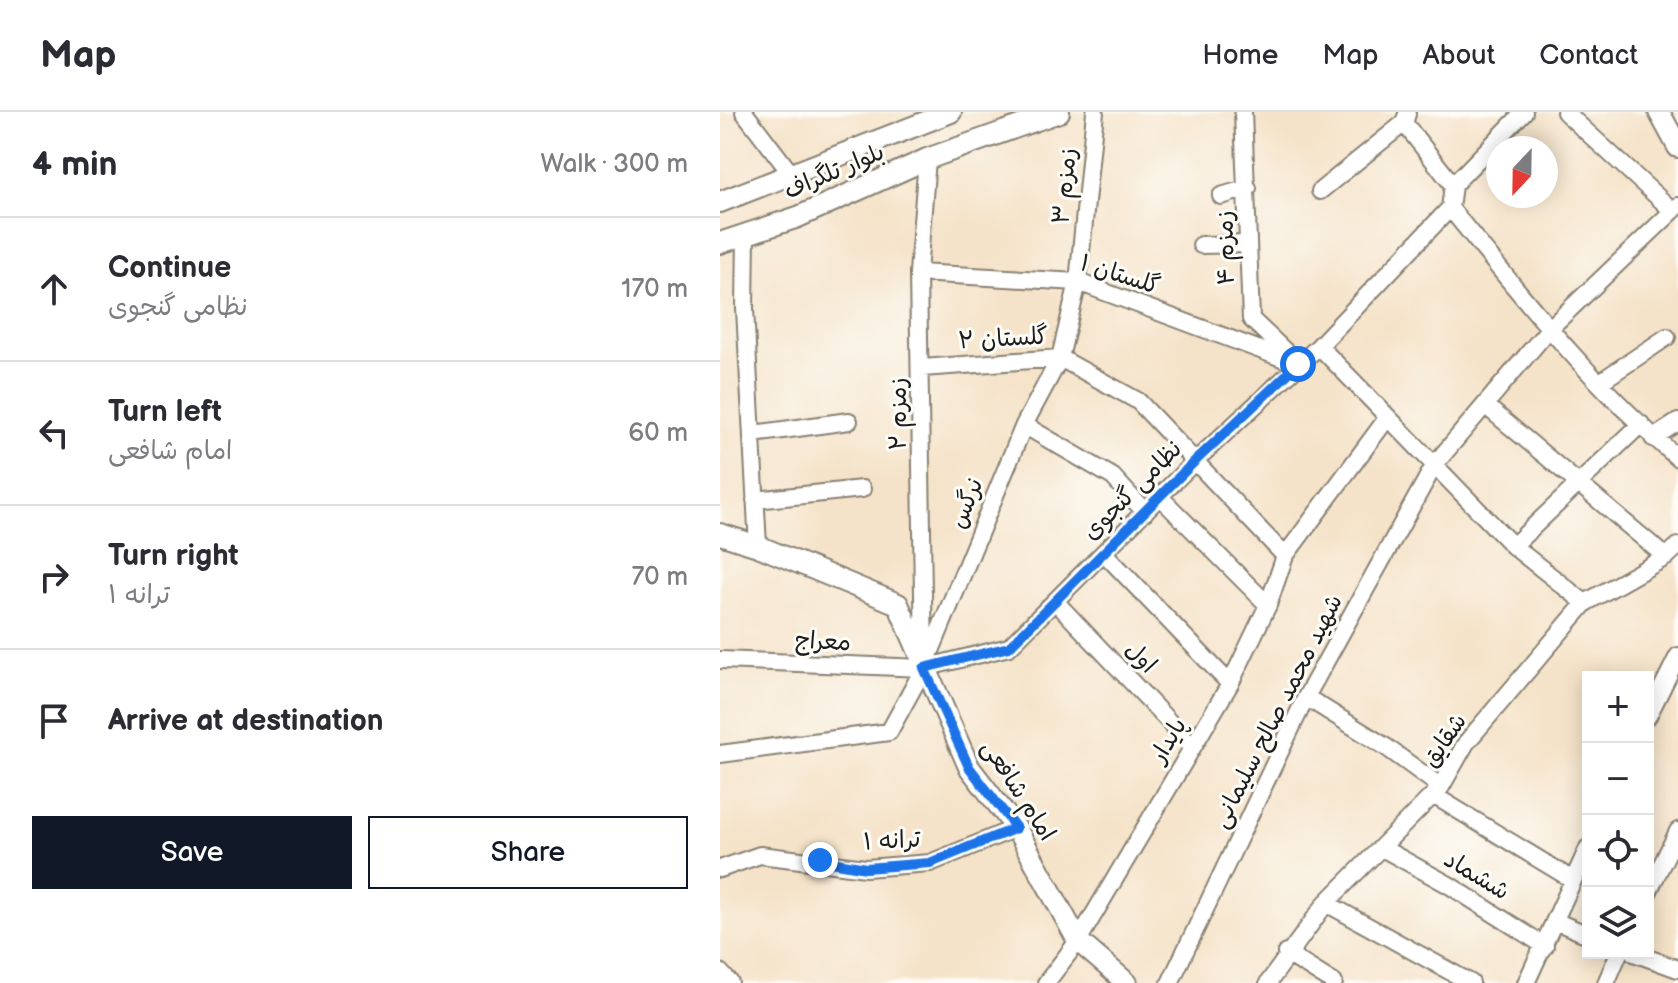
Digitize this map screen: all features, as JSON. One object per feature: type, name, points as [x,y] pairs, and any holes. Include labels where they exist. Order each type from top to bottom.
[{"type":"street","points":[[744,112],[792,175]]},
{"type":"street","name":"بلوار تلگراف","points":[[720,202],[792,175],[923,117],[951,112]]},
{"type":"street","name":"بلوار تلگراف","points":[[720,243],[798,217],[927,159],[1059,112]]},
{"type":"street","name":"زمزم ۳","points":[[1060,358],[1078,282],[1095,112]]},
{"type":"street","points":[[1524,112],[1453,185],[1450,208],[1549,329],[1653,438],[1678,458]]},
{"type":"street","points":[[1565,112],[1676,208]]},
{"type":"street","points":[[1659,112],[1677,140]]},
{"type":"street","name":"زمزم ۴","points":[[1236,113],[1248,188],[1251,319],[1298,364]]},
{"type":"street","points":[[1320,191],[1406,117],[1453,185]]},
{"type":"street","name":"زمزم ۲","points":[[924,668],[922,368],[918,273],[927,159]]},
{"type":"street","points":[[1221,196],[1248,188]]},
{"type":"street","name":"نظامی گنجوی","points":[[924,668],[1009,647],[1194,462],[1319,346],[1450,208]]},
{"type":"street","name":"شهید محمد صالح سلیمانی","points":[[1170,983],[1306,697],[1435,464],[1549,329],[1676,208]]},
{"type":"street","points":[[746,233],[745,309],[758,546]]},
{"type":"street","points":[[1201,245],[1247,244]]},
{"type":"street","name":"گلستان ۱","points":[[918,273],[1078,282],[1298,364]]},
{"type":"street","points":[[1600,382],[1667,337]]},
{"type":"street","points":[[1319,346],[1513,546],[1585,603]]},
{"type":"street","name":"گلستان ۲","points":[[922,368],[1060,358],[1138,401],[1285,556]]},
{"type":"street","name":"نرگس","points":[[924,668],[1024,425],[1060,358]]},
{"type":"street","points":[[1485,405],[1580,484],[1672,551]]},
{"type":"street","name":"پایدار","points":[[1046,983],[1078,941],[1230,684],[1268,605],[1285,556],[1388,417]]},
{"type":"street","points":[[753,434],[849,421]]},
{"type":"street","points":[[1653,438],[1678,422]]},
{"type":"street","points":[[1513,546],[1641,424]]},
{"type":"street","points":[[1024,425],[1113,477],[1145,512]]},
{"type":"street","points":[[755,500],[862,489]]},
{"type":"street","points":[[1160,497],[1268,605]]},
{"type":"street","name":"امام شافعی","points":[[720,534],[758,546],[898,604],[969,767],[1016,828],[1078,941],[1127,983]]},
{"type":"street","name":"شقایق","points":[[1268,983],[1286,953],[1326,903],[1437,791],[1466,743],[1585,603],[1672,551]]},
{"type":"street","points":[[1104,553],[1230,684]]},
{"type":"street","name":"اول","points":[[1056,602],[1192,746]]},
{"type":"street","points":[[1654,708],[1671,686],[1678,656]]},
{"type":"street","name":"معراج","points":[[720,660],[924,668]]},
{"type":"street","points":[[720,754],[889,732],[924,668]]},
{"type":"street","points":[[1306,697],[1386,747],[1437,791],[1573,880]]},
{"type":"street","name":"ترانه ۱","points":[[720,869],[760,855],[866,868],[930,863],[1016,828]]},
{"type":"street","points":[[1651,887],[1678,831]]},
{"type":"street","name":"ششماد","points":[[1382,848],[1449,885],[1545,946]]},
{"type":"street","points":[[1526,983],[1582,861]]},
{"type":"street","points":[[1326,903],[1471,983]]},
{"type":"street","points":[[1555,921],[1582,932]]},
{"type":"street","points":[[1286,953],[1334,983]]},
{"type":"street","points":[[1606,983],[1616,959]]},
{"type":"street","points":[[1650,959],[1678,969]]},
{"type":"street","points":[[720,972],[730,983]]},
{"type":"route","points":[[820,860],[866,868],[930,863],[1016,828],[969,767],[924,668],[1009,647],[1194,462],[1298,364]]}]
